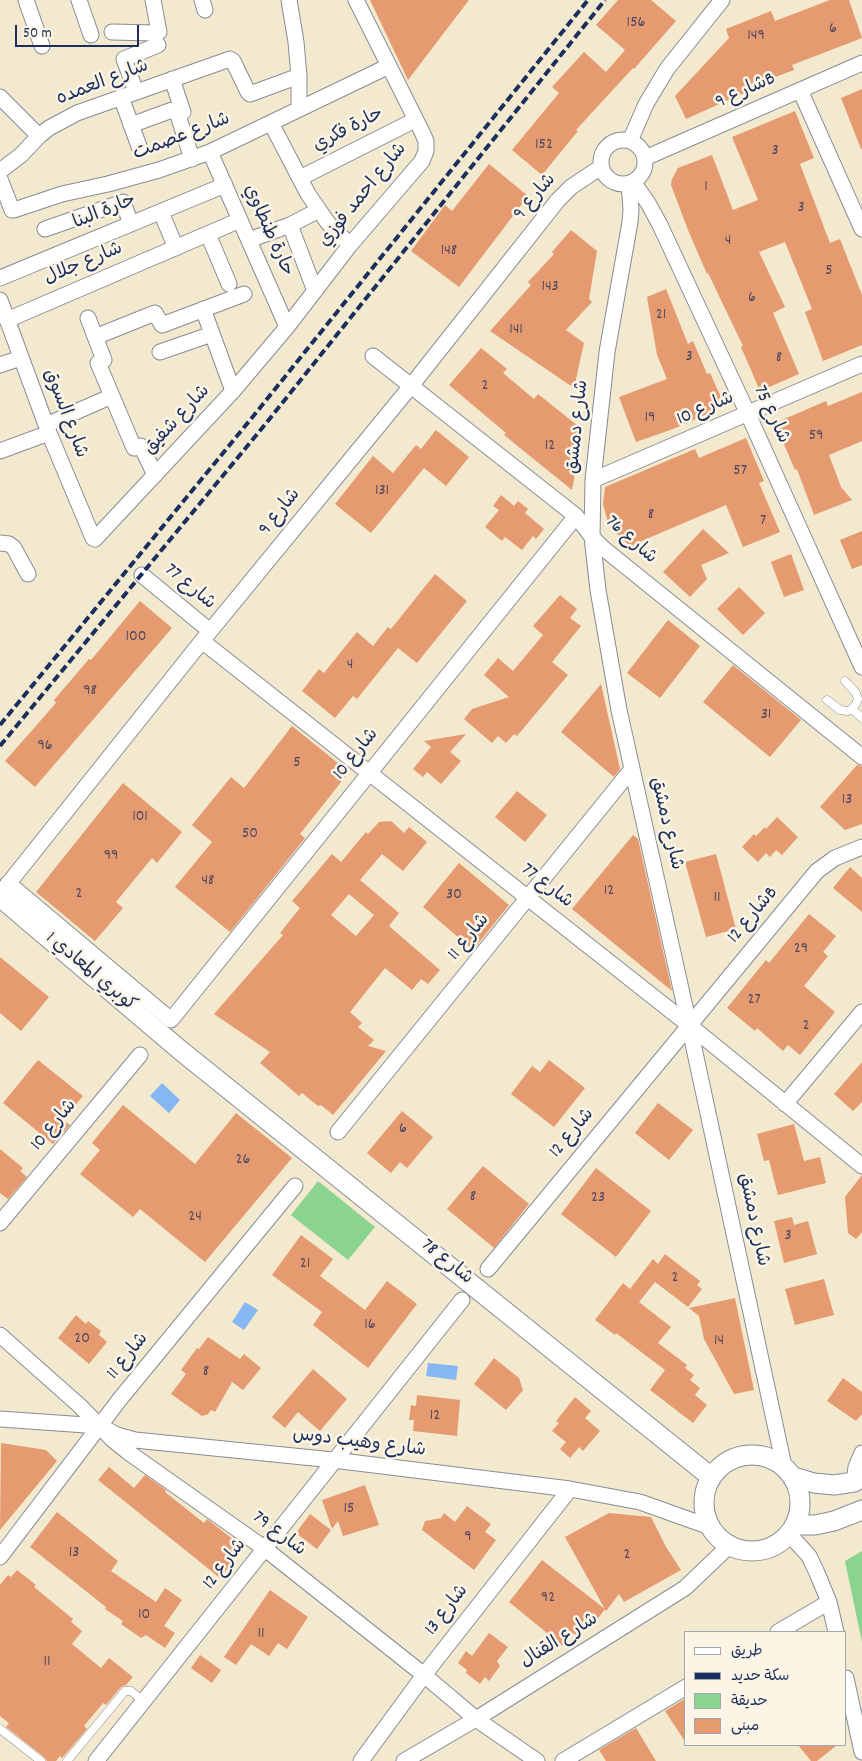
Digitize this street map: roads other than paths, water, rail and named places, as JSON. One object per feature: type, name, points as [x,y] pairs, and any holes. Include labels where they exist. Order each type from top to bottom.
[{"type":"street","points":[[26,0],[42,46]]},
{"type":"street","points":[[79,0],[91,35]]},
{"type":"street","points":[[112,32],[154,34],[159,32],[153,0]]},
{"type":"street","points":[[289,0],[296,42],[300,109]]},
{"type":"street","name":"شارع احمد فوزي","points":[[287,327],[350,245],[422,161],[426,152],[426,142],[356,0]]},
{"type":"street","points":[[630,140],[646,104],[667,70],[722,0]]},
{"type":"street","points":[[140,149],[131,125],[124,59],[158,45]]},
{"type":"street","name":"شارع العمده","points":[[0,170],[21,155],[39,136],[77,113],[231,59],[250,94],[299,76]]},
{"type":"street","name":"شارع 9B","points":[[645,158],[862,63]]},
{"type":"street","name":"شارع عصمت","points":[[0,179],[12,210],[14,210],[62,194],[133,178],[210,152],[388,66]]},
{"type":"street","points":[[172,79],[183,112],[178,115],[192,159]]},
{"type":"street","points":[[800,90],[862,229]]},
{"type":"street","points":[[0,97],[39,136]]},
{"type":"street","points":[[131,125],[172,110]]},
{"type":"street","name":"حارة فكري","points":[[300,178],[415,120]]},
{"type":"street","points":[[271,123],[319,210],[350,245]]},
{"type":"street","points":[[621,140],[630,140],[637,144],[645,158],[645,168],[641,176],[631,183],[621,185],[608,179],[601,167],[601,157],[605,149],[612,142],[621,140]]},
{"type":"street","name":"حارة طنطاوي","points":[[210,152],[287,327]]},
{"type":"street","name":"شارع 9","points":[[3,891],[206,636],[411,386],[558,200],[571,187],[601,167]]},
{"type":"street","name":"شارع 75","points":[[631,183],[648,203],[660,225],[862,667]]},
{"type":"street","name":"شارع دمشق","points":[[631,183],[630,222],[607,352],[593,480],[592,537],[598,590],[607,650],[632,769],[789,1471]]},
{"type":"street","name":"حارة البنا","points":[[0,278],[225,186]]},
{"type":"street","points":[[46,229],[123,202],[131,224]]},
{"type":"street","points":[[249,240],[290,225],[319,210]]},
{"type":"street","points":[[161,212],[176,248]]},
{"type":"street","name":"شارع جلال","points":[[8,320],[240,220]]},
{"type":"street","points":[[290,225],[315,291]]},
{"type":"street","points":[[208,234],[229,284]]},
{"type":"street","points":[[95,337],[155,313],[162,325],[244,294]]},
{"type":"street","name":"شارع السوق","points":[[0,300],[48,429],[92,538],[95,539]]},
{"type":"street","points":[[203,310],[233,391]]},
{"type":"street","points":[[88,318],[104,359],[98,363],[134,448],[141,446],[155,475]]},
{"type":"street","name":"شارع شفيق","points":[[95,539],[233,391],[287,327]]},
{"type":"street","points":[[160,352],[212,334]]},
{"type":"street","name":"شارع 76","points":[[373,356],[576,516],[603,548],[862,757]]},
{"type":"street","points":[[0,365],[21,358]]},
{"type":"street","name":"شارع 10","points":[[593,480],[862,364]]},
{"type":"street","points":[[0,451],[112,396]]},
{"type":"street","name":"شارع 10","points":[[3,891],[171,1020],[576,516]]},
{"type":"street","points":[[0,543],[9,544],[14,548],[28,574]]},
{"type":"street","name":"شارع 77","points":[[142,575],[206,636],[369,772],[689,1025],[862,1166]]},
{"type":"street","name":"شارع 11","points":[[338,1132],[632,769]]},
{"type":"street","name":"شارع 12B","points":[[689,1025],[817,871],[835,858],[862,847]]},
{"type":"street","name":"كوبري المعادي 1","points":[[3,891],[180,1050]]},
{"type":"street","points":[[786,1104],[862,1012]]},
{"type":"street","name":"شارع 12","points":[[488,1269],[689,1025]]},
{"type":"street","name":"شارع 78","points":[[180,1050],[711,1476]]},
{"type":"street","name":"شارع 10","points":[[0,1223],[140,1055]]},
{"type":"street","name":"شارع 11","points":[[0,1557],[120,1399],[295,1186]]},
{"type":"street","name":"شارع 12","points":[[96,1761],[333,1460],[462,1300]]},
{"type":"street","name":"شارع 79","points":[[0,1335],[80,1406],[113,1440],[128,1452],[264,1548],[476,1718],[537,1761]]},
{"type":"street","name":"شارع وهيب دوس","points":[[0,1419],[100,1426],[117,1435],[135,1440],[333,1460],[570,1489],[640,1502],[710,1527]]},
{"type":"street","points":[[792,1530],[834,1521],[861,1510],[856,1468],[862,1453]]},
{"type":"street","points":[[789,1471],[801,1502],[800,1514],[792,1530],[779,1543],[768,1549],[741,1550],[729,1546],[718,1538],[710,1527],[704,1511],[704,1493],[711,1476],[722,1464],[737,1456],[754,1454],[770,1457],[789,1471],[814,1483],[834,1485],[858,1480]]},
{"type":"street","name":"شارع 13","points":[[361,1761],[424,1675],[570,1489]]},
{"type":"street","points":[[792,1530],[809,1556],[829,1602],[836,1631]]},
{"type":"street","name":"شارع القنال","points":[[404,1761],[685,1588],[729,1546]]},
{"type":"street","points":[[780,1631],[829,1602]]},
{"type":"street","points":[[847,1683],[862,1752]]},
{"type":"street","points":[[563,1761],[684,1689]]},
{"type":"lane","points":[[827,700],[840,710],[852,709],[858,699],[856,693],[845,681]]},
{"type":"lane","points":[[852,709],[862,718]]},
{"type":"lane","points":[[67,1761],[125,1691],[131,1691],[143,1701]]},
{"type":"lane","points":[[0,1729],[42,1761]]},
{"type":"water","points":[[162,1083],[180,1100],[169,1113],[150,1096]]},
{"type":"water","points":[[245,1302],[258,1310],[244,1330],[232,1322]]},
{"type":"water","points":[[428,1363],[458,1366],[456,1380],[426,1376]]},
{"type":"railway","points":[[0,725],[255,414],[588,0]]},
{"type":"railway","points":[[0,746],[263,427],[605,0]]}]
